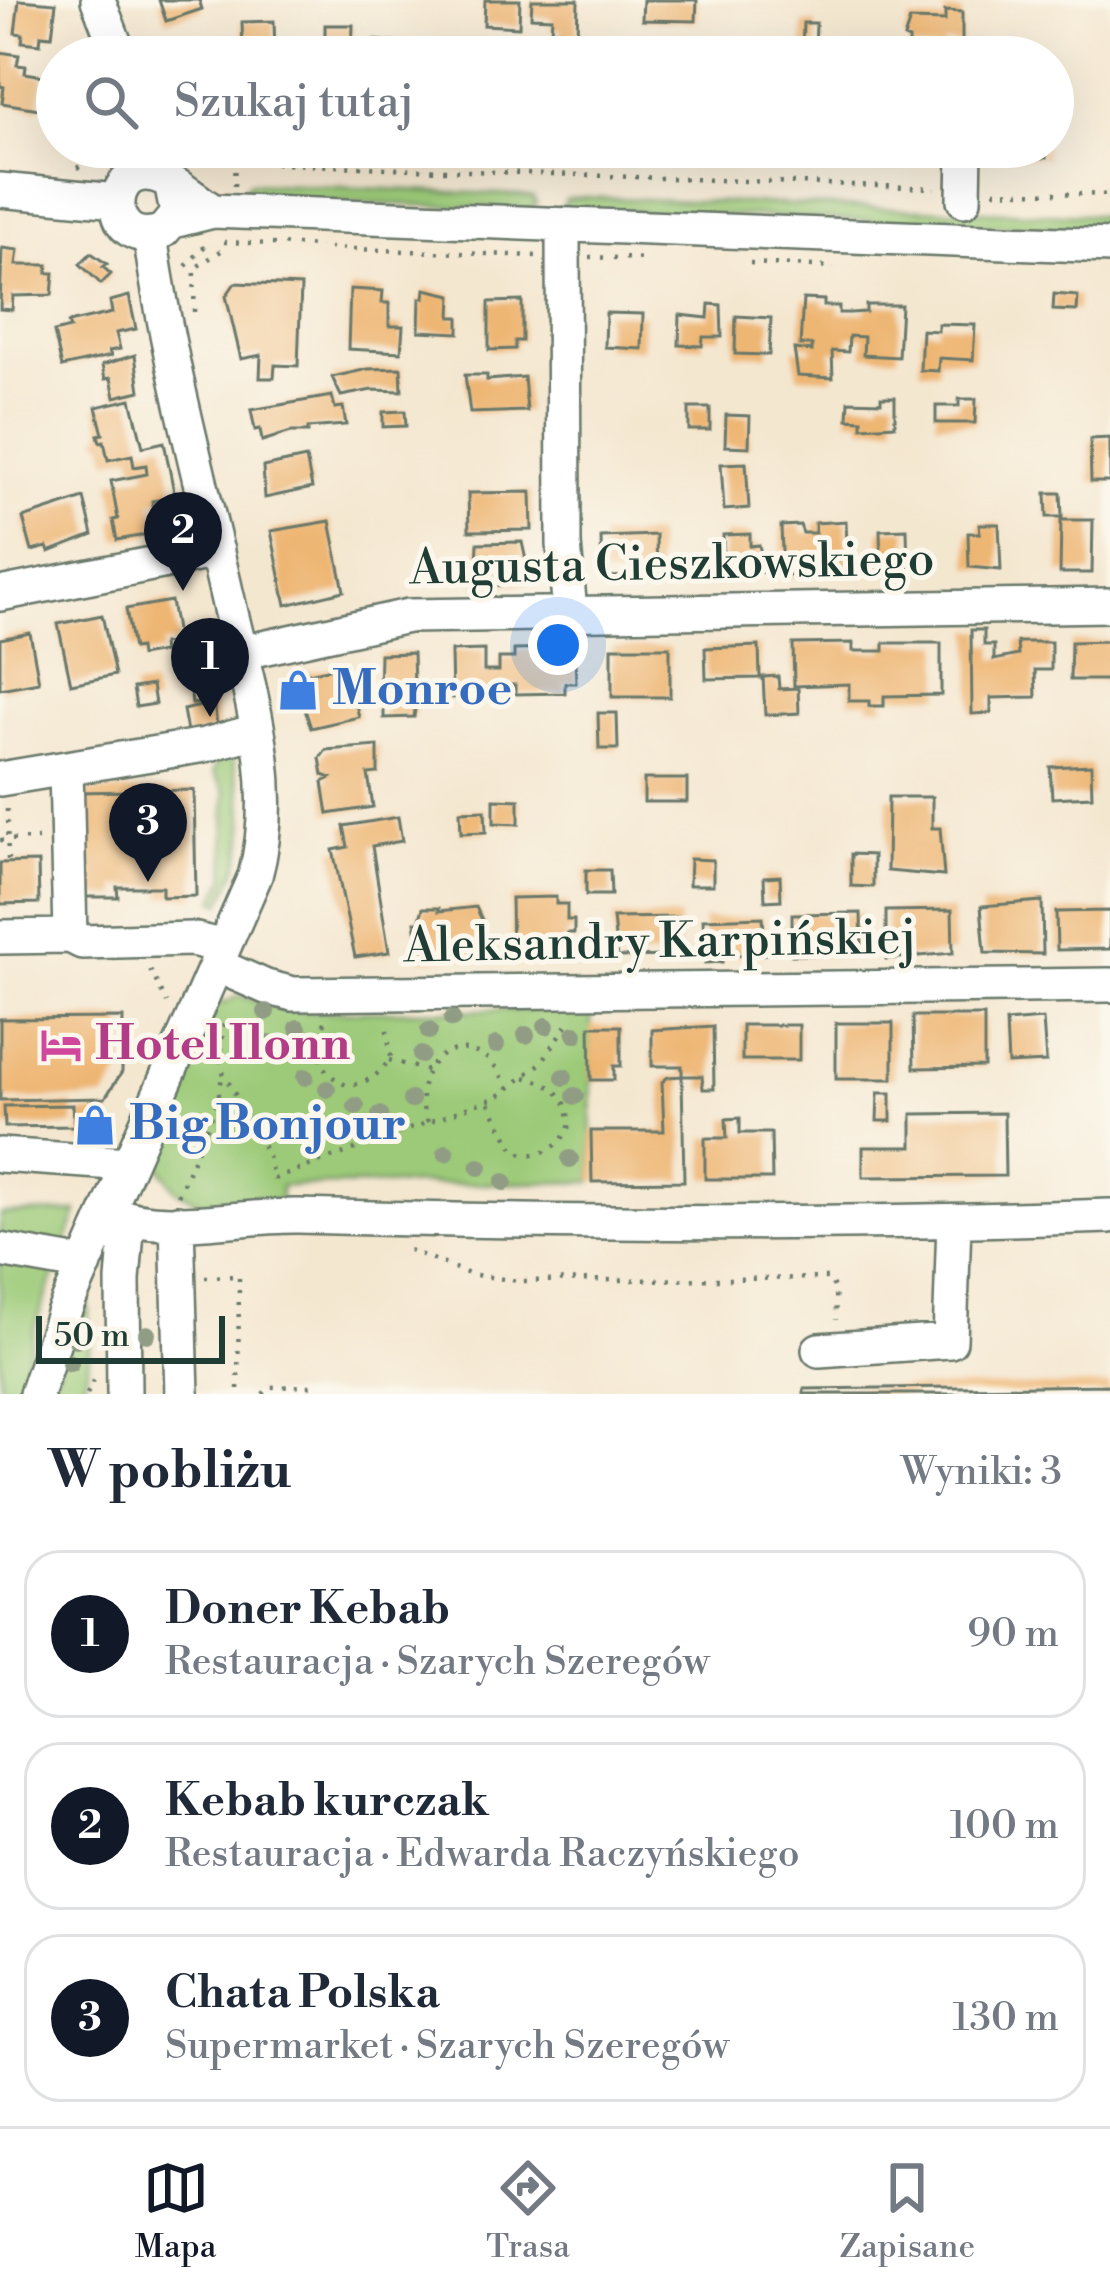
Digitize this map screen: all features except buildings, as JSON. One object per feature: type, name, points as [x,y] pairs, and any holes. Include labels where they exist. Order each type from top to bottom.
[{"type":"street","points":[[98,0],[111,36]]},
{"type":"street","points":[[141,168],[117,201],[124,225],[161,228],[222,197]]},
{"type":"street","points":[[124,1394],[118,1216],[128,1164],[255,876],[267,823],[257,731],[160,305],[161,228],[178,204],[148,168]]},
{"type":"street","points":[[154,168],[222,197],[554,244],[1110,246]]},
{"type":"street","points":[[964,195],[965,168]]},
{"type":"street","points":[[0,190],[117,201]]},
{"type":"street","points":[[554,244],[570,613]]},
{"type":"street","points":[[0,594],[217,551]]},
{"type":"street","name":"Augusta Cieszkowskiego","points":[[240,653],[408,616],[1110,604]]},
{"type":"street","points":[[3,787],[257,731]]},
{"type":"street","points":[[66,770],[70,936]]},
{"type":"street","name":"Aleksandry Karpińskiej","points":[[0,937],[70,936],[82,943],[192,939],[266,988],[293,994],[1110,985]]},
{"type":"street","points":[[0,1155],[128,1164]]},
{"type":"street","points":[[118,1216],[177,1222],[277,1216],[707,1224],[1110,1216]]},
{"type":"street","points":[[36,1394],[46,1357],[85,1265],[118,1216]]},
{"type":"street","points":[[177,1222],[182,1394]]},
{"type":"street","points":[[828,1349],[950,1341],[953,1222]]},
{"type":"street","points":[[0,1250],[85,1265]]},
{"type":"path","points":[[222,197],[234,168]]},
{"type":"path","points":[[367,168],[964,195],[1110,195]]},
{"type":"path","points":[[222,197],[234,173]]},
{"type":"path","points":[[184,272],[201,248],[220,241],[310,248],[348,241],[554,244]]},
{"type":"path","points":[[329,248],[554,244]]},
{"type":"path","points":[[192,320],[195,268],[227,247]]},
{"type":"path","points":[[3,787],[8,863]]},
{"type":"path","points":[[4,840],[50,838]]},
{"type":"path","points":[[150,970],[174,1019]]},
{"type":"path","points":[[274,1178],[488,1101],[541,1063],[569,1024],[580,992]]},
{"type":"path","points":[[225,1011],[223,1072],[268,1156],[277,1216]]},
{"type":"path","points":[[339,1014],[326,1019],[318,1058],[326,1073],[349,1086],[369,1081],[389,1060],[391,1040],[386,1023],[372,1015]]},
{"type":"path","points":[[428,1122],[419,1091],[428,1071],[443,1056],[464,1049],[490,1060],[509,1088]]},
{"type":"path","points":[[389,1060],[428,1071]]},
{"type":"path","points":[[177,1222],[178,1192],[217,1104],[223,1072]]},
{"type":"path","points":[[488,1101],[514,1152],[529,1156],[552,1149],[568,1127],[566,1102],[557,1090],[524,1077]]},
{"type":"path","points":[[374,1218],[375,1236],[457,1270],[502,1279],[829,1278],[835,1288],[828,1349]]},
{"type":"path","points":[[181,1278],[239,1276],[238,1394]]},
{"type":"path","points":[[263,1394],[269,1387],[312,1386]]},
{"type":"green space","points":[[249,183],[520,195],[533,197],[537,203],[530,209],[241,199]]},
{"type":"green space","points":[[566,199],[1110,216],[1110,230],[566,209],[563,205]]},
{"type":"green space","points":[[231,751],[243,845],[221,903],[215,899],[226,877],[225,791],[213,772],[220,755]]},
{"type":"green space","points":[[239,996],[307,1012],[591,1009],[592,1182],[281,1186],[280,1202],[199,1202],[176,1190],[159,1166],[158,1139],[216,1001],[224,1003]]},
{"type":"green space","points":[[77,1212],[35,1326],[18,1394],[0,1394],[0,1214]]},
{"type":"green space","points":[[88,1298],[84,1383],[79,1394],[51,1394],[65,1345]]},
{"type":"place","name":"Kebab kurczak","points":[[183,591]]},
{"type":"place","name":"Monroe","points":[[298,690]]},
{"type":"place","name":"Doner Kebab","points":[[210,717]]},
{"type":"place","name":"Chata Polska","points":[[148,882]]},
{"type":"place","name":"Hotel Ilonn","points":[[61,1045]]},
{"type":"place","name":"Big Bonjour","points":[[95,1125]]}]
